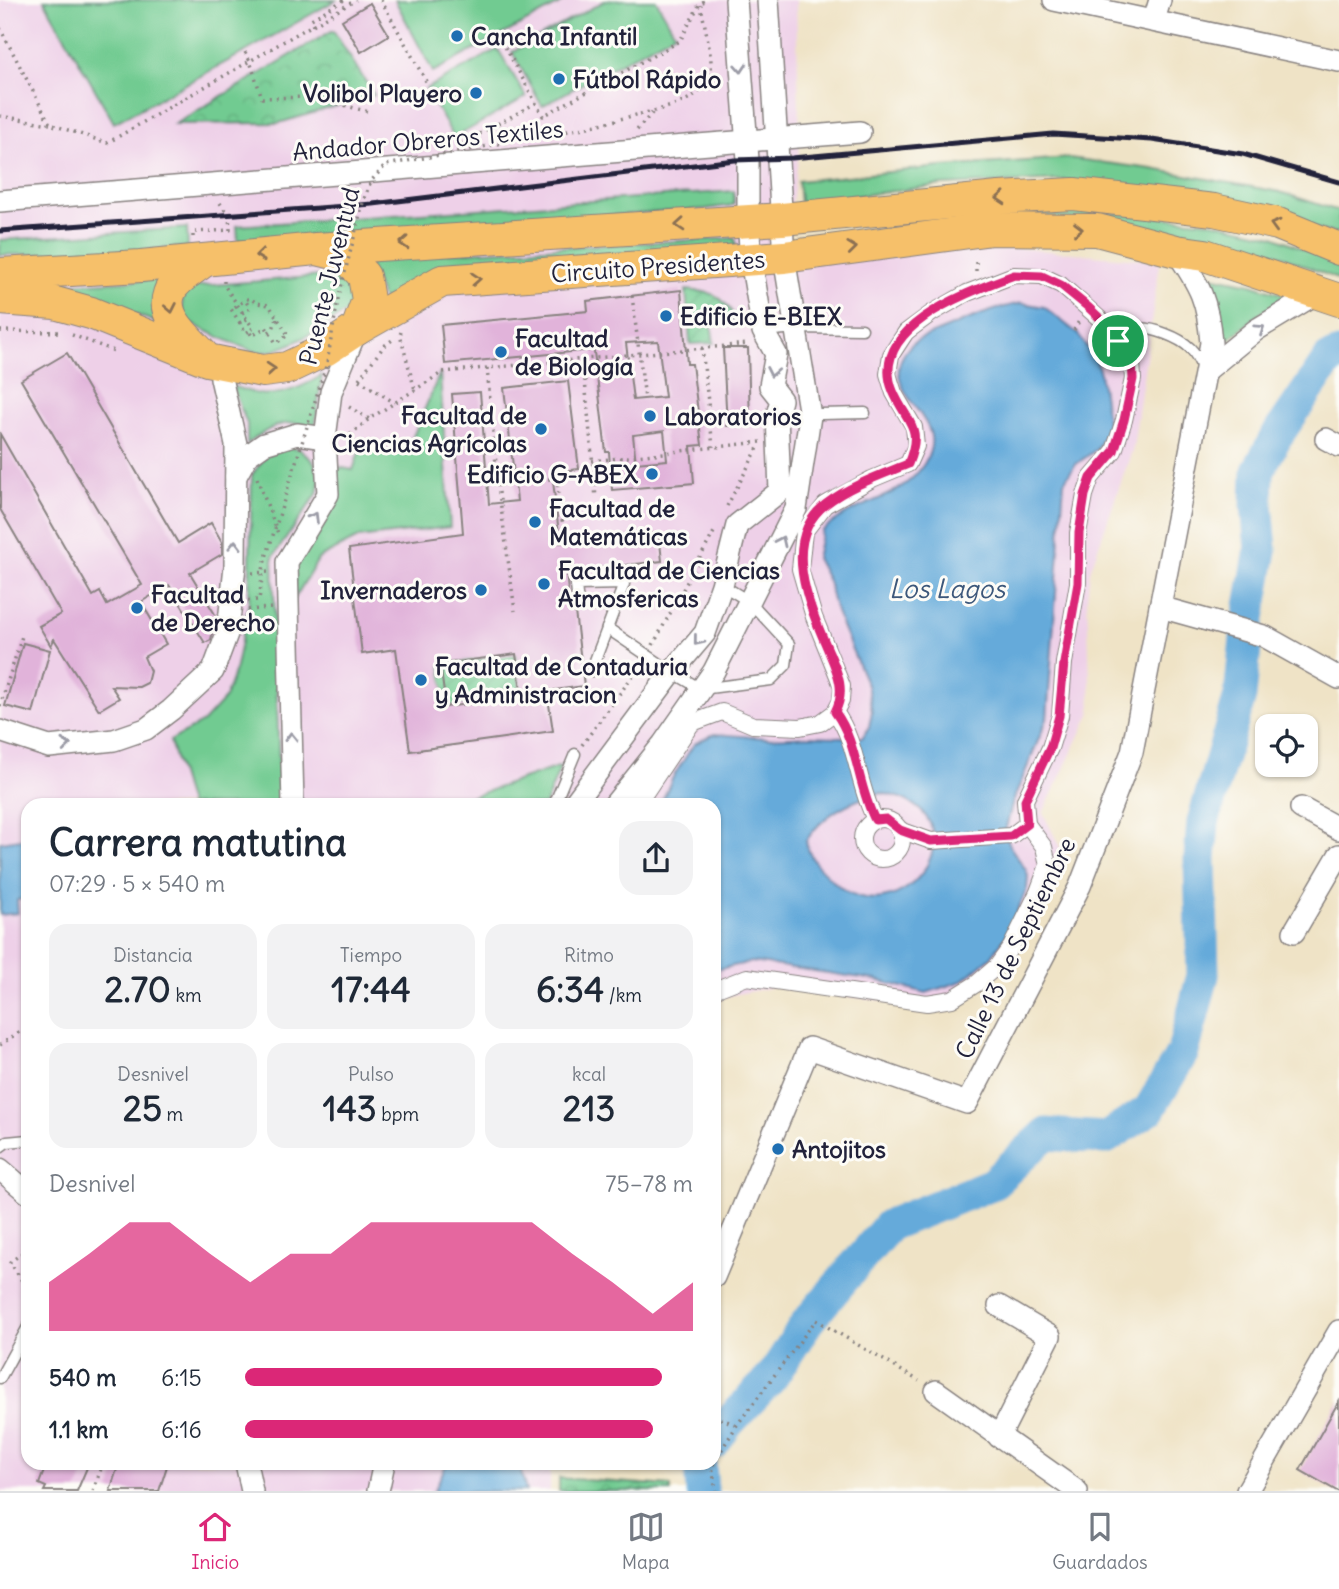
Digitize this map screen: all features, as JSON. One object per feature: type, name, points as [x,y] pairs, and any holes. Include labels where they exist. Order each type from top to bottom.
[{"type":"main road","name":"Circuito Presidentes","points":[[0,299],[105,268],[199,253],[316,249],[782,219],[999,198],[1074,194],[1214,210],[1278,224],[1339,248]]},
{"type":"main road","name":"Circuito Presidentes","points":[[0,274],[43,286],[55,303],[91,313],[218,362],[263,371],[287,368],[325,350],[442,281],[784,257],[1004,229],[1097,230],[1176,251],[1205,255],[1328,297]]},
{"type":"main road","points":[[316,249],[346,256],[364,276],[368,300],[357,329]]},
{"type":"main road","points":[[199,253],[169,294],[168,309],[177,328],[218,362]]},
{"type":"main road","points":[[0,263],[105,268]]},
{"type":"main road","points":[[0,314],[91,313]]},
{"type":"street","points":[[1054,0],[1157,10],[1339,61]]},
{"type":"street","points":[[578,798],[671,672],[705,634],[722,585],[737,525],[780,491],[778,415],[781,400],[770,386],[776,354],[760,337],[751,260],[747,141],[737,4],[777,1],[776,138],[784,257],[810,416],[796,509],[714,671],[663,744],[620,798]]},
{"type":"street","name":"Andador Obreros Textiles","points":[[0,201],[860,132]]},
{"type":"street","name":"Calle 13 de Septiembre","points":[[721,1260],[809,1048],[967,1103],[1080,886],[1132,752],[1211,343],[1209,314],[1199,285],[1176,251]]},
{"type":"street","points":[[642,798],[692,723],[722,712],[753,725],[800,726],[820,723],[835,712],[841,701],[842,686],[814,617],[800,569],[803,532],[825,505],[872,479],[908,464],[916,446],[914,427],[894,393],[888,374],[891,355],[906,332],[967,293],[1014,275],[1042,276],[1061,285],[1088,307],[1109,327],[1132,362],[1133,379],[1114,451],[1091,478],[1085,495],[1079,533],[1078,583],[1064,663],[1059,716],[1050,748],[1025,800],[1027,824],[1044,847],[1048,865],[1011,947],[997,966],[976,984],[952,999],[928,1003],[747,977],[721,987]]},
{"type":"street","points":[[1206,373],[1256,330],[1328,297]]},
{"type":"street","points":[[293,798],[287,566],[328,494],[332,444],[331,392],[357,329]]},
{"type":"street","points":[[0,731],[48,747],[114,740],[146,729],[213,671],[228,631],[231,607],[236,476],[236,444],[218,362]]},
{"type":"street","points":[[236,476],[247,456],[264,444],[297,434],[332,444]]},
{"type":"street","points":[[1160,607],[1264,636],[1339,678]]},
{"type":"street","points":[[835,712],[846,727],[865,799],[875,820]]},
{"type":"street","points":[[1301,808],[1339,829]]},
{"type":"street","points":[[900,830],[902,844],[894,855],[874,858],[864,848],[861,835],[869,823],[875,820],[886,819],[900,830],[931,841],[1011,836],[1027,824]]},
{"type":"street","points":[[1294,932],[1339,855]]},
{"type":"street","points":[[0,1169],[21,1188]]},
{"type":"street","points":[[0,1193],[21,1194]]},
{"type":"street","points":[[999,1306],[1050,1336],[999,1437]]},
{"type":"street","points":[[1247,1491],[1339,1331]]},
{"type":"street","points":[[936,1391],[1077,1491]]},
{"type":"street","points":[[248,1470],[252,1491]]},
{"type":"street","points":[[378,1491],[382,1470]]},
{"type":"lane","points":[[760,337],[796,328],[862,329]]},
{"type":"lane","points":[[1118,341],[1133,330],[1143,328],[1161,333],[1188,346],[1206,373]]},
{"type":"lane","points":[[778,415],[865,413]]},
{"type":"lane","points":[[607,628],[701,689],[771,680],[786,665],[789,645],[750,602],[722,585]]},
{"type":"lane","points":[[591,671],[616,606]]},
{"type":"lane","points":[[557,798],[575,754]]},
{"type":"lane","points":[[0,1147],[7,1142],[21,1141]]},
{"type":"lane","points":[[0,1378],[21,1340]]},
{"type":"path","points":[[313,25],[310,19],[344,0]]},
{"type":"path","points":[[0,116],[50,124],[107,143],[356,0]]},
{"type":"path","points":[[381,0],[427,83]]},
{"type":"path","points":[[502,41],[543,116],[680,41],[700,3],[707,0]]},
{"type":"path","name":"Puente Juventud","points":[[231,607],[259,600],[264,564],[327,363],[338,299],[371,181],[386,165],[572,130],[655,111],[684,100],[704,88],[711,71],[700,3]]},
{"type":"path","points":[[0,28],[50,124]]},
{"type":"path","points":[[245,52],[261,98],[314,97],[369,112]]},
{"type":"path","points":[[461,144],[536,103]]},
{"type":"path","points":[[199,253],[193,232],[230,230],[229,216]]},
{"type":"path","points":[[229,293],[236,305],[253,328],[246,333],[231,309],[236,305],[249,298],[269,305],[289,337],[276,343],[266,327],[252,336],[249,331]]},
{"type":"path","points":[[355,389],[384,346],[400,335],[420,294]]},
{"type":"path","points":[[632,296],[645,399]]},
{"type":"path","points":[[242,313],[250,308],[245,300]]},
{"type":"path","points":[[240,323],[247,318]]},
{"type":"path","points":[[269,332],[277,318]]},
{"type":"path","points":[[0,331],[63,332],[121,354]]},
{"type":"path","points":[[400,335],[415,390]]},
{"type":"path","points":[[332,444],[440,373],[702,348],[760,337]]},
{"type":"path","points":[[702,348],[713,448]]},
{"type":"path","points":[[583,359],[596,498]]},
{"type":"path","points":[[487,368],[498,485],[515,611]]},
{"type":"path","points":[[359,380],[395,403]]},
{"type":"path","points":[[348,418],[352,398]]},
{"type":"path","points":[[349,407],[369,419]]},
{"type":"path","points":[[332,444],[346,428]]},
{"type":"path","points":[[722,516],[761,442],[763,433]]},
{"type":"path","points":[[592,461],[761,442]]},
{"type":"path","points":[[233,577],[287,566],[271,510],[247,456]]},
{"type":"path","points":[[498,485],[593,474]]},
{"type":"path","points":[[557,478],[565,542]]},
{"type":"path","points":[[575,754],[647,656],[716,528]]},
{"type":"path","points":[[231,607],[288,607]]},
{"type":"path","points":[[0,706],[23,633]]},
{"type":"path","points":[[0,1045],[21,1031]]},
{"type":"path","points":[[21,1254],[10,1262],[21,1279]]},
{"type":"path","points":[[721,1450],[735,1424],[817,1320],[936,1391]]},
{"type":"path","points":[[721,1418],[735,1424]]},
{"type":"path","points":[[93,1491],[100,1470]]},
{"type":"path","points":[[713,1470],[716,1491]]},
{"type":"shaded area","points":[[0,0],[796,0],[800,144],[785,256],[982,245],[1160,261],[1133,448],[1090,571],[1087,598],[1091,712],[1043,813],[1066,860],[1008,968],[943,1008],[773,987],[723,997],[721,1000],[721,798],[21,798],[21,1470],[550,1470],[550,1491],[0,1491]]},
{"type":"green space","points":[[44,0],[336,0],[114,123]]},
{"type":"green space","name":"Cancha Infantil","points":[[395,0],[567,0],[433,72]]},
{"type":"green space","name":"Fútbol Rápido","points":[[606,0],[656,0],[675,33],[542,106],[512,52]]},
{"type":"green space","points":[[333,30],[374,95],[279,123],[175,124]]},
{"type":"green space","name":"Volibol Playero","points":[[498,49],[526,97],[454,138],[426,89]]},
{"type":"green space","points":[[1069,158],[1152,169],[1280,192],[1339,211],[1339,234],[1066,180],[942,185],[800,203],[798,181]]},
{"type":"green space","points":[[734,191],[734,205],[706,209],[238,241],[237,226]]},
{"type":"green space","points":[[1069,209],[1213,222],[1274,236],[1339,264],[1339,280],[1270,251],[1208,238],[995,215]]},
{"type":"green space","points":[[187,228],[188,247],[98,253],[0,255],[0,240]]},
{"type":"green space","points":[[735,238],[736,246],[452,264],[383,300],[367,260],[426,254]]},
{"type":"green space","points":[[1201,274],[1251,284],[1294,298],[1263,311],[1216,350],[1216,310]]},
{"type":"green space","points":[[333,275],[356,288],[354,307],[305,337],[277,349],[254,351],[183,320],[182,290],[189,287]]},
{"type":"green space","points":[[170,279],[167,326],[86,297],[22,286]]},
{"type":"green space","points":[[686,290],[711,293],[726,304],[737,319],[711,324],[714,343],[690,344]]},
{"type":"green space","points":[[440,373],[450,527],[358,538],[319,558],[295,598],[294,561],[334,495],[337,467],[353,470],[360,449],[406,453]]},
{"type":"green space","points":[[322,375],[315,426],[295,423],[279,425],[247,444],[247,424],[232,386],[259,394],[275,394],[300,387]]},
{"type":"green space","points":[[283,447],[300,449],[314,462],[320,479],[317,494],[273,557],[280,798],[187,798],[170,741],[203,722],[225,698],[236,667],[249,601],[252,475],[265,457]]},
{"type":"green space","points":[[516,654],[522,697],[446,707],[440,664]]},
{"type":"green space","points":[[561,766],[548,798],[467,798]]},
{"type":"green space","points":[[559,1478],[671,1486],[671,1491],[559,1491]]},
{"type":"water","name":"Los Lagos","points":[[1022,303],[1044,307],[1077,333],[1096,360],[1108,428],[1097,449],[1075,465],[1064,482],[1047,719],[1012,804],[1005,832],[1011,848],[1026,870],[1027,889],[1006,936],[991,957],[962,981],[926,993],[876,980],[752,962],[721,969],[721,798],[663,798],[694,744],[714,734],[768,738],[862,738],[869,727],[872,711],[867,685],[836,612],[828,581],[816,558],[822,531],[850,512],[896,490],[916,475],[930,450],[931,438],[928,427],[902,386],[899,369],[903,355],[916,341],[983,314]],"holes":[[[881,793],[914,805],[930,824],[933,847],[925,869],[908,887],[885,897],[859,896],[832,880],[812,858],[806,841],[821,823],[838,810]]]},
{"type":"water","points":[[21,839],[21,899],[17,900],[18,913],[0,915],[0,842]]},
{"type":"water","points":[[444,1470],[521,1470],[526,1491],[434,1491]]},
{"type":"building","points":[[370,3],[389,35],[361,52],[342,20]]},
{"type":"building","points":[[681,290],[687,364],[692,364],[702,445],[691,446],[694,483],[612,490],[609,452],[606,452],[592,350],[445,364],[441,325],[588,311],[587,301]],"holes":[[[658,341],[665,397],[633,400],[626,343]],[[664,431],[667,460],[636,463],[633,435]]]},
{"type":"building","points":[[723,348],[748,348],[750,424],[727,426]]},
{"type":"building","points":[[67,353],[178,543],[211,523],[222,542],[222,554],[190,573],[216,616],[211,640],[205,643],[169,585],[141,602],[166,644],[144,657],[150,671],[147,683],[139,687],[111,686],[119,698],[99,710],[54,639],[51,646],[39,626],[61,614],[0,509],[0,434],[93,596],[100,592],[107,605],[142,585],[21,380]]},
{"type":"building","points":[[568,381],[579,469],[552,472],[560,543],[659,533],[662,561],[566,572],[570,611],[575,612],[584,686],[547,691],[553,731],[410,751],[396,649],[362,654],[349,549],[463,533],[452,394],[480,392],[489,504],[517,501],[504,388]],"holes":[[[516,654],[522,697],[446,707],[440,664]]]},
{"type":"building","points":[[23,643],[50,650],[33,713],[5,706]]},
{"type":"building","points":[[1339,1401],[1339,1491],[1337,1491],[1300,1470]]},
{"type":"building","points":[[44,1470],[86,1470],[77,1491],[44,1491],[46,1487],[39,1484]]},
{"type":"building","points":[[117,1470],[166,1470],[159,1491],[110,1491]]},
{"type":"waterway","points":[[721,1433],[772,1377],[808,1321],[889,1225],[992,1184],[1046,1134],[1106,1138],[1149,1110],[1183,1052],[1203,975],[1200,859],[1203,822],[1240,696],[1247,629],[1261,550],[1257,504],[1258,471],[1276,437],[1329,359],[1339,355]]},
{"type":"waterway","points":[[700,1470],[702,1491]]},
{"type":"railway","points":[[0,231],[373,204],[735,160],[792,158],[1053,134],[1152,140],[1243,154],[1339,182]]},
{"type":"place","name":"Cancha Infantil","points":[[457,36]]},
{"type":"place","name":"Fútbol Rápido","points":[[559,79]]},
{"type":"place","name":"Volibol Playero","points":[[476,93]]},
{"type":"place","name":"Edificio E-BIEX","points":[[666,316]]},
{"type":"place","name":"Facultad de Biología","points":[[501,352]]},
{"type":"place","name":"Laboratorios","points":[[650,416]]},
{"type":"place","name":"Facultad de Ciencias Agrícolas","points":[[541,429]]},
{"type":"place","name":"Edificio G-ABEX","points":[[652,474]]},
{"type":"place","name":"Facultad de Matemáticas","points":[[535,522]]},
{"type":"place","name":"Facultad de Ciencias Atmosfericas","points":[[544,584]]},
{"type":"place","name":"Invernaderos","points":[[481,590]]},
{"type":"place","name":"Facultad de Derecho","points":[[137,608]]},
{"type":"place","name":"Facultad de Contaduria y Administracion","points":[[421,680]]},
{"type":"place","name":"Antojitos","points":[[778,1149]]},
{"type":"route","points":[[1014,275],[1042,276],[1061,285],[1109,327],[1118,341],[1132,362],[1133,379],[1114,451],[1091,478],[1085,495],[1079,533],[1078,583],[1064,663],[1059,716],[1050,748],[1025,800],[1027,824],[1011,836],[928,841],[900,830],[892,821],[880,818],[875,820],[866,803],[846,727],[835,712],[841,701],[842,686],[814,617],[800,569],[803,532],[825,505],[872,479],[908,464],[916,446],[914,427],[894,393],[888,374],[891,355],[906,332],[932,313],[967,293],[1014,275]]}]
